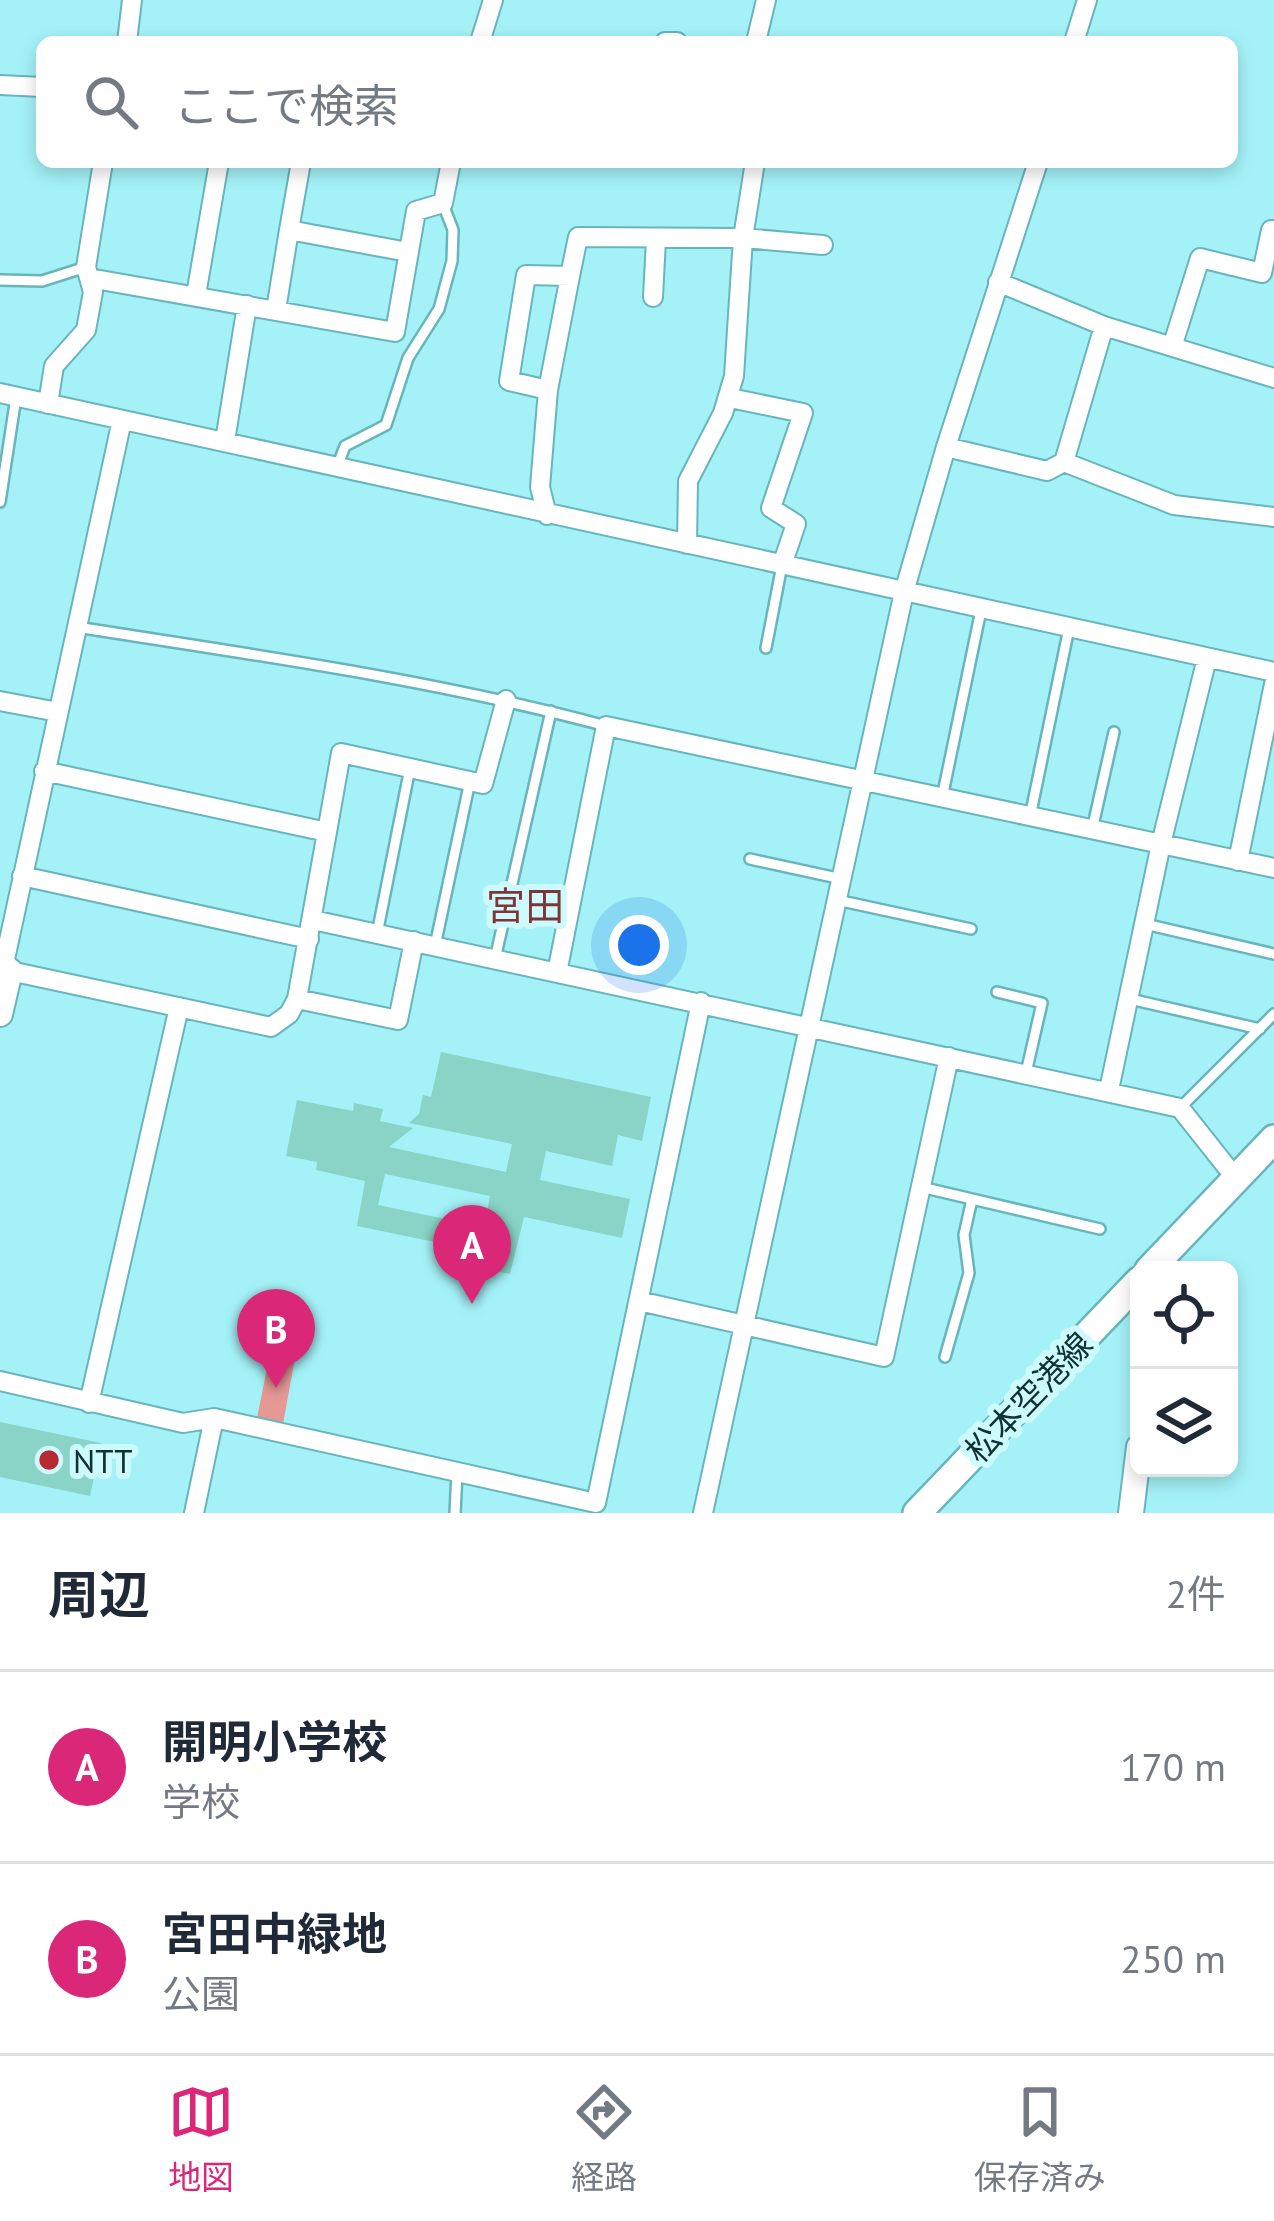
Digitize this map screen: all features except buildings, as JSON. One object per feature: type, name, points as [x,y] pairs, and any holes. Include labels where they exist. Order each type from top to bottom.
[{"type":"main road","points":[[1158,1261],[1274,1139]]},
{"type":"main road","name":"松本空港線","points":[[917,1513],[1130,1290]]},
{"type":"street","points":[[129,36],[132,0]]},
{"type":"street","points":[[482,36],[494,0]]},
{"type":"street","points":[[757,36],[766,0]]},
{"type":"street","points":[[1076,36],[1087,0]]},
{"type":"street","points":[[0,85],[36,87]]},
{"type":"street","points":[[48,404],[54,366],[86,330],[92,292],[87,273],[103,168]]},
{"type":"street","points":[[196,295],[218,168]]},
{"type":"street","points":[[276,310],[300,168]]},
{"type":"street","points":[[87,273],[395,332],[416,211],[443,203],[450,168]]},
{"type":"street","points":[[687,544],[688,481],[730,398],[743,238],[754,168]]},
{"type":"street","points":[[704,1513],[904,592],[1036,168]]},
{"type":"street","points":[[290,230],[408,252]]},
{"type":"street","points":[[1173,344],[1200,258],[1262,272],[1270,230],[1274,230]]},
{"type":"street","points":[[547,515],[540,487],[548,390],[578,237],[743,238],[823,245]]},
{"type":"street","points":[[653,297],[656,240]]},
{"type":"street","points":[[548,390],[509,381],[526,275],[570,276]]},
{"type":"street","points":[[998,282],[1104,326],[1274,378]]},
{"type":"street","points":[[225,441],[247,305]]},
{"type":"street","points":[[946,447],[1047,471],[1064,462],[1104,326]]},
{"type":"street","points":[[8,395],[1274,672]]},
{"type":"street","points":[[730,398],[803,413],[771,508],[796,524],[782,565]]},
{"type":"street","points":[[0,1014],[10,971],[5,959],[22,876],[122,420]]},
{"type":"street","points":[[1064,462],[1174,506],[1274,518]]},
{"type":"street","points":[[1109,1090],[1161,844],[1207,658]]},
{"type":"street","points":[[1238,861],[1274,684]]},
{"type":"street","points":[[10,971],[271,1028],[289,1014],[297,999],[341,753],[483,784],[506,700]]},
{"type":"street","points":[[0,701],[58,712]]},
{"type":"street","points":[[557,973],[606,727],[1274,868]]},
{"type":"street","points":[[44,772],[327,832]]},
{"type":"street","points":[[22,876],[311,930],[414,941],[1109,1090],[1180,1108],[1237,1180]]},
{"type":"street","points":[[297,999],[398,1020],[414,941]]},
{"type":"street","points":[[0,1381],[183,1423],[214,1418],[595,1508],[701,1002]]},
{"type":"street","points":[[89,1402],[179,1007]]},
{"type":"street","points":[[639,1301],[884,1357],[949,1058]]},
{"type":"street","points":[[194,1513],[214,1418]]},
{"type":"street","points":[[1131,1513],[1135,1477]]},
{"type":"lane","points":[[337,467],[345,446],[386,425],[408,358],[439,309],[454,248],[443,203]]},
{"type":"lane","points":[[0,280],[42,281],[87,273]]},
{"type":"lane","points":[[0,502],[8,395]]},
{"type":"lane","points":[[766,649],[782,565]]},
{"type":"lane","points":[[942,799],[982,607]]},
{"type":"lane","points":[[1030,817],[1070,626]]},
{"type":"lane","points":[[76,627],[307,660],[506,700],[606,727]]},
{"type":"lane","points":[[495,959],[551,711]]},
{"type":"lane","points":[[1092,830],[1114,732]]},
{"type":"lane","points":[[377,934],[410,768]]},
{"type":"lane","points":[[435,946],[470,781]]},
{"type":"lane","points":[[751,859],[842,879]]},
{"type":"lane","points":[[837,900],[970,929]]},
{"type":"lane","points":[[1144,924],[1274,954]]},
{"type":"lane","points":[[997,992],[1042,1003],[1026,1073]]},
{"type":"lane","points":[[1128,998],[1260,1029]]},
{"type":"lane","points":[[1180,1108],[1274,1014]]},
{"type":"lane","points":[[921,1187],[1100,1229]]},
{"type":"lane","points":[[945,1357],[969,1273],[964,1235],[972,1199]]},
{"type":"lane","points":[[455,1513],[457,1473]]},
{"type":"shaded area","points":[[270,1353],[295,1358],[283,1424],[257,1418]]},
{"type":"place","name":"開明小学校","points":[[472,1304]]},
{"type":"place","name":"宮田中緑地","points":[[276,1388]]},
{"type":"place","name":"NTT","points":[[49,1460]]},
{"type":"district","name":"宮田","points":[[525,905]]}]
